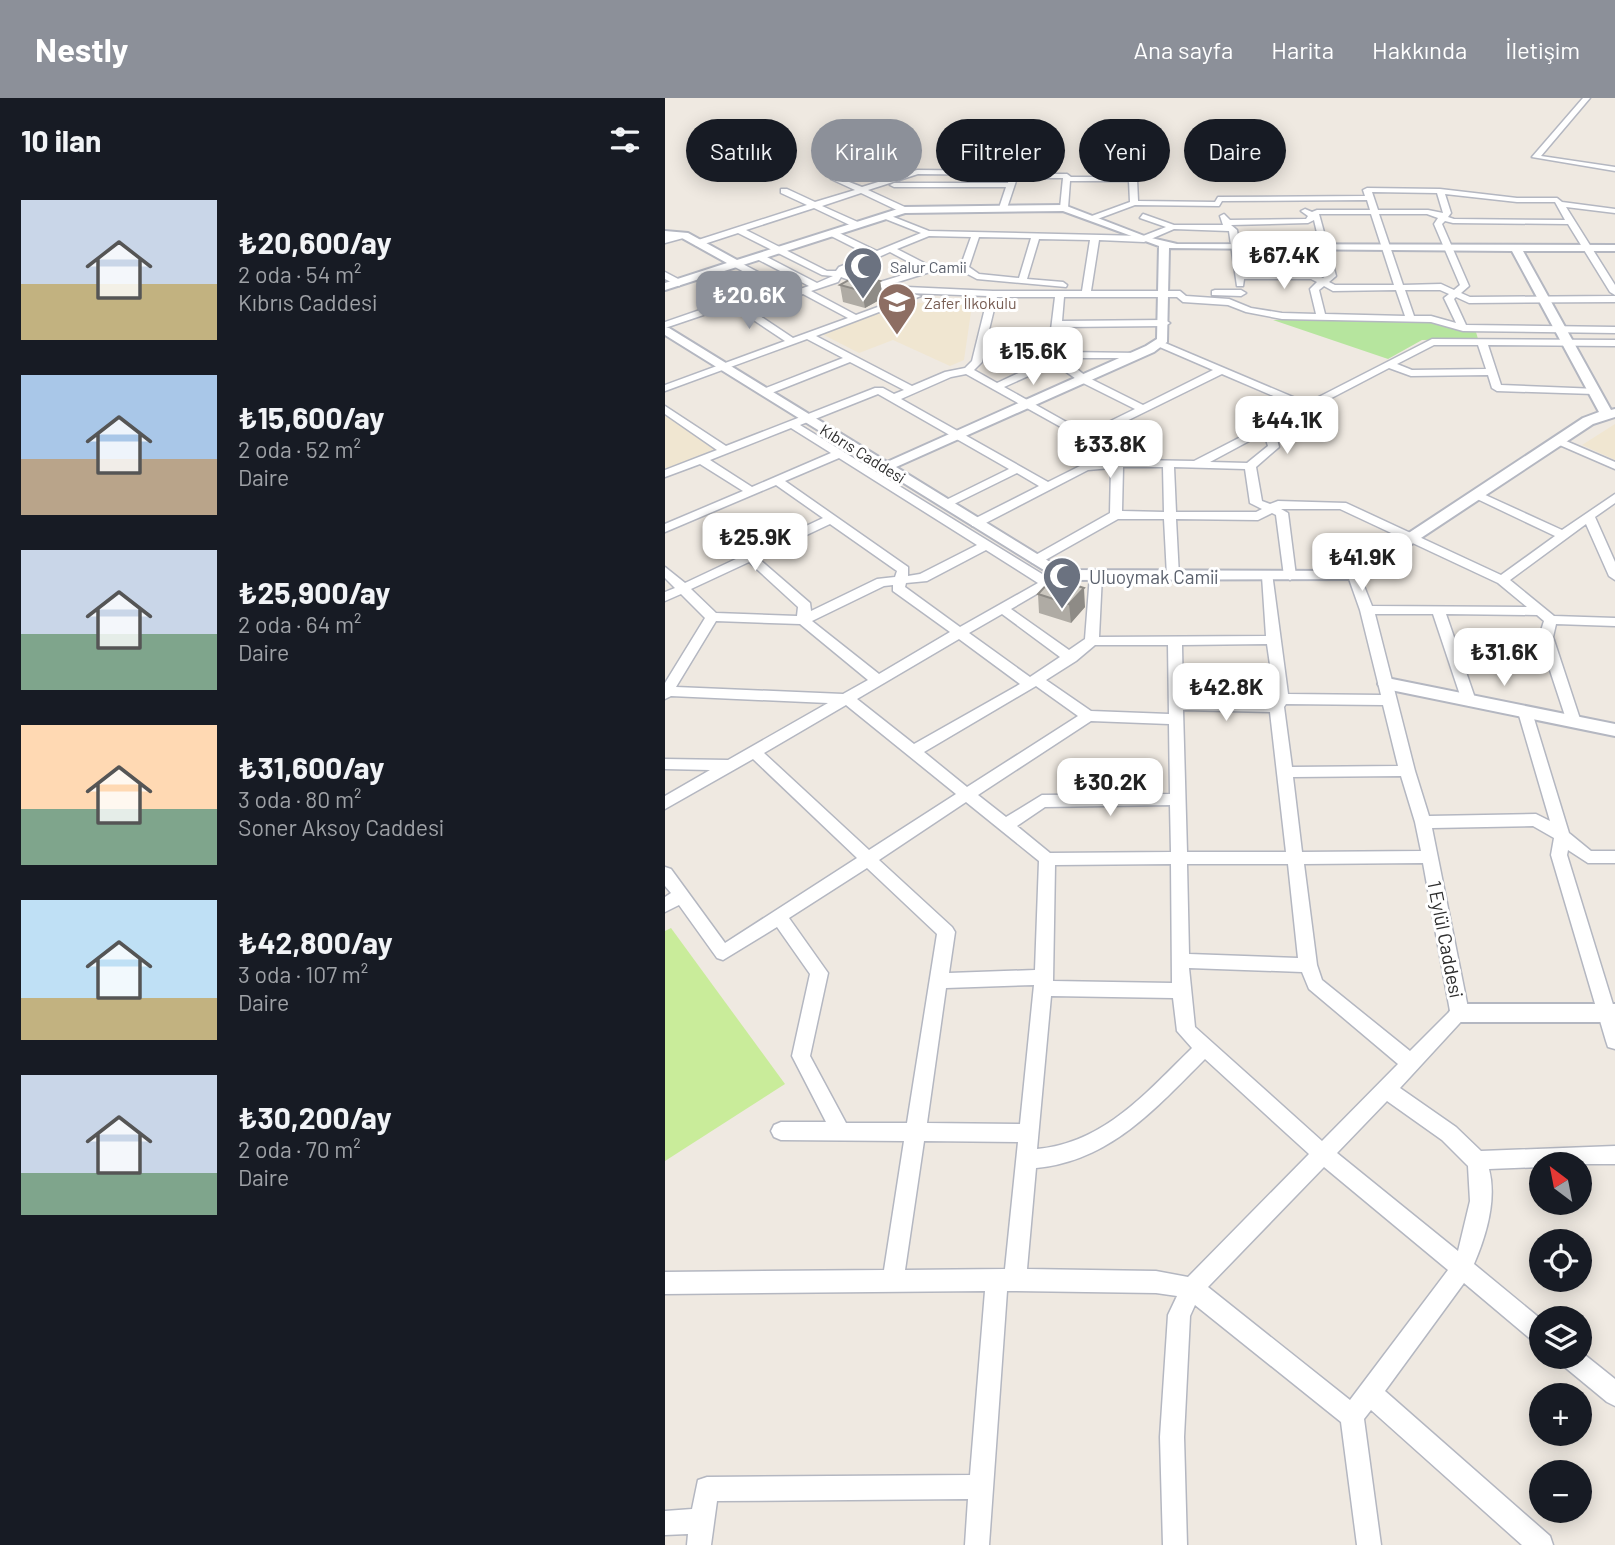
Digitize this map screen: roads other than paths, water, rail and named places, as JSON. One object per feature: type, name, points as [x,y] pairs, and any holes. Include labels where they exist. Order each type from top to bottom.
[{"type":"street","points":[[1587,98],[1573,118],[1536,157],[1615,169]]},
{"type":"street","points":[[698,243],[916,173],[936,173]]},
{"type":"street","points":[[1064,208],[1065,176]]},
{"type":"street","points":[[1067,179],[1133,179],[1134,203]]},
{"type":"street","points":[[845,182],[904,210]]},
{"type":"street","points":[[1003,208],[1012,182]]},
{"type":"street","points":[[1410,318],[1367,190],[1440,191],[1497,198],[1557,200],[1615,292]]},
{"type":"street","points":[[784,191],[857,225]]},
{"type":"street","points":[[1440,191],[1447,211],[1438,224],[1465,286],[1449,298],[1463,328]]},
{"type":"street","points":[[1302,198],[1305,212],[1318,219],[1332,276],[1314,289],[1321,316]]},
{"type":"street","points":[[1249,310],[1241,293],[1233,230],[1227,225],[1218,199],[1370,198]]},
{"type":"street","points":[[1497,198],[1510,222]]},
{"type":"street","points":[[1092,219],[1134,203],[1219,204]]},
{"type":"street","points":[[1559,204],[1615,211]]},
{"type":"street","points":[[665,287],[904,210],[1064,208],[1164,245],[1615,248]]},
{"type":"street","points":[[885,216],[928,233],[1144,239],[1173,227],[1308,221],[1317,212],[1428,212],[1453,221],[1571,222]]},
{"type":"street","points":[[1143,216],[1173,227]]},
{"type":"street","points":[[739,230],[825,274],[850,275],[901,300],[993,299],[1086,291],[1241,293]]},
{"type":"street","points":[[832,233],[877,255]]},
{"type":"street","points":[[665,325],[732,302],[763,305],[817,287],[835,280],[842,269],[928,233]]},
{"type":"street","points":[[665,234],[684,235],[736,264],[853,317]]},
{"type":"street","points":[[964,268],[976,234]]},
{"type":"street","points":[[665,240],[684,235]]},
{"type":"street","points":[[1022,281],[1036,235]]},
{"type":"street","points":[[1086,291],[1095,237]]},
{"type":"street","points":[[886,467],[1158,344],[1163,340],[1165,323],[1164,245]]},
{"type":"street","points":[[888,248],[929,269]]},
{"type":"street","points":[[665,803],[1054,579],[1096,575],[1355,576],[1597,416],[1611,413],[1594,390],[1516,248]]},
{"type":"street","points":[[759,257],[817,287]]},
{"type":"street","points":[[878,288],[929,269],[964,268],[977,275],[1086,291]]},
{"type":"street","points":[[705,274],[745,297],[746,311],[792,341]]},
{"type":"street","points":[[665,275],[679,283]]},
{"type":"street","points":[[1239,276],[1313,276],[1333,288],[1441,287],[1469,300],[1615,299]]},
{"type":"street","points":[[878,288],[993,299]]},
{"type":"street","points":[[665,388],[922,293]]},
{"type":"street","points":[[1060,294],[1055,341],[1057,357],[1065,368],[1144,409]]},
{"type":"street","points":[[1180,294],[1183,299],[1229,302],[1249,310],[1282,316],[1410,318],[1439,321],[1463,328],[1615,330]]},
{"type":"street","points":[[968,372],[977,362],[993,299]]},
{"type":"street","points":[[1057,324],[1165,323]]},
{"type":"street","name":"Kıbrıs Caddesi","points":[[665,330],[1036,560],[1054,579]]},
{"type":"street","points":[[807,335],[912,390]]},
{"type":"street","points":[[984,341],[1055,341]]},
{"type":"street","points":[[1195,465],[1432,342],[1615,343]]},
{"type":"street","points":[[1482,342],[1497,388],[1594,390]]},
{"type":"street","points":[[1158,344],[1308,407]]},
{"type":"street","points":[[996,387],[1057,357],[1138,355]]},
{"type":"street","points":[[765,392],[851,358]]},
{"type":"street","points":[[1388,365],[1411,373],[1492,372]]},
{"type":"street","points":[[1086,438],[1222,370]]},
{"type":"street","points":[[894,398],[949,374],[968,372],[1132,463]]},
{"type":"street","points":[[665,474],[879,390],[1047,486]]},
{"type":"street","points":[[665,409],[725,450]]},
{"type":"street","points":[[793,425],[986,545],[1054,579]]},
{"type":"street","points":[[976,523],[1086,467],[1117,463],[1250,466],[1274,447],[1268,427]]},
{"type":"street","points":[[1559,441],[1615,466]]},
{"type":"street","points":[[665,528],[839,454]]},
{"type":"street","points":[[701,460],[751,491]]},
{"type":"street","points":[[1116,515],[1117,463]]},
{"type":"street","points":[[1168,464],[1173,576]]},
{"type":"street","points":[[1250,466],[1255,503],[1282,513],[1290,576]]},
{"type":"street","points":[[946,504],[1017,469]]},
{"type":"street","points":[[776,480],[904,570],[898,588],[959,634],[1088,716]]},
{"type":"street","points":[[1477,495],[1563,536]]},
{"type":"street","points":[[1502,580],[1615,497]]},
{"type":"street","points":[[1036,560],[1116,515],[1258,516],[1278,505],[1342,505],[1502,580],[1546,616]]},
{"type":"street","points":[[1589,516],[1615,576]]},
{"type":"street","points":[[665,597],[831,519]]},
{"type":"street","points":[[665,571],[712,617],[803,620],[881,582],[923,578],[986,545]]},
{"type":"street","points":[[750,556],[805,606],[803,620]]},
{"type":"street","points":[[1092,641],[1096,575]]},
{"type":"street","points":[[1268,576],[1284,772],[1308,965],[1315,984],[1411,1063]]},
{"type":"street","name":"1 Eylül Caddesi","points":[[1192,1288],[1460,1013],[1423,822],[1407,771],[1367,610],[1355,576]]},
{"type":"street","points":[[1003,609],[1071,658]]},
{"type":"street","points":[[1367,610],[1438,610],[1615,622]]},
{"type":"street","points":[[1438,610],[1469,701]]},
{"type":"street","points":[[1546,616],[1546,637],[1574,722]]},
{"type":"street","points":[[712,617],[666,692],[848,699],[1047,859],[1430,857]]},
{"type":"street","points":[[803,620],[879,681]]},
{"type":"street","points":[[912,752],[1033,682],[1092,641],[1273,640]]},
{"type":"street","points":[[1175,641],[1181,991],[1186,1031],[1322,1153],[1529,1323]]},
{"type":"street","points":[[665,873],[723,953],[1088,716],[1176,712],[1389,692],[1469,701],[1615,730]]},
{"type":"street","points":[[1525,712],[1562,836],[1559,855],[1611,1013],[1615,1041]]},
{"type":"street","points":[[754,752],[946,932],[893,1281]]},
{"type":"street","points":[[665,764],[731,765]]},
{"type":"street","points":[[1284,772],[1407,771]]},
{"type":"street","points":[[1005,826],[1042,801],[1178,799]]},
{"type":"street","points":[[1423,822],[1536,820],[1588,857],[1615,857]]},
{"type":"street","points":[[977,1545],[981,1487],[1006,1280],[1029,1133],[1043,982],[1047,859]]},
{"type":"street","points":[[665,905],[681,895]]},
{"type":"street","points":[[779,917],[819,973],[801,1056],[841,1132]]},
{"type":"street","points":[[1182,961],[1308,965]]},
{"type":"street","points":[[938,981],[1043,982],[1181,991]]},
{"type":"street","points":[[1460,1013],[1611,1013]]},
{"type":"street","points":[[1026,1160],[1065,1155],[1099,1139],[1127,1121],[1204,1048]]},
{"type":"street","points":[[1352,1416],[1461,1268],[1478,1220],[1483,1180],[1477,1160],[1457,1140],[1386,1089]]},
{"type":"street","points":[[781,1131],[1029,1133]]},
{"type":"street","points":[[1477,1160],[1615,1155]]},
{"type":"street","points":[[665,1283],[1006,1280],[1156,1282],[1192,1288],[1352,1416],[1370,1545]]},
{"type":"street","points":[[1175,1545],[1172,1437],[1179,1315],[1192,1288]]},
{"type":"street","points":[[1585,1369],[1615,1394]]},
{"type":"street","points":[[1370,1393],[1541,1545]]},
{"type":"street","points":[[665,1523],[701,1533],[707,1489],[981,1487]]},
{"type":"place","name":"Salur Camii","points":[[863,300]]},
{"type":"place","name":"Zafer İlkokulu","points":[[897,336]]},
{"type":"place","name":"Uluoymak Camii","points":[[1062,610]]}]
